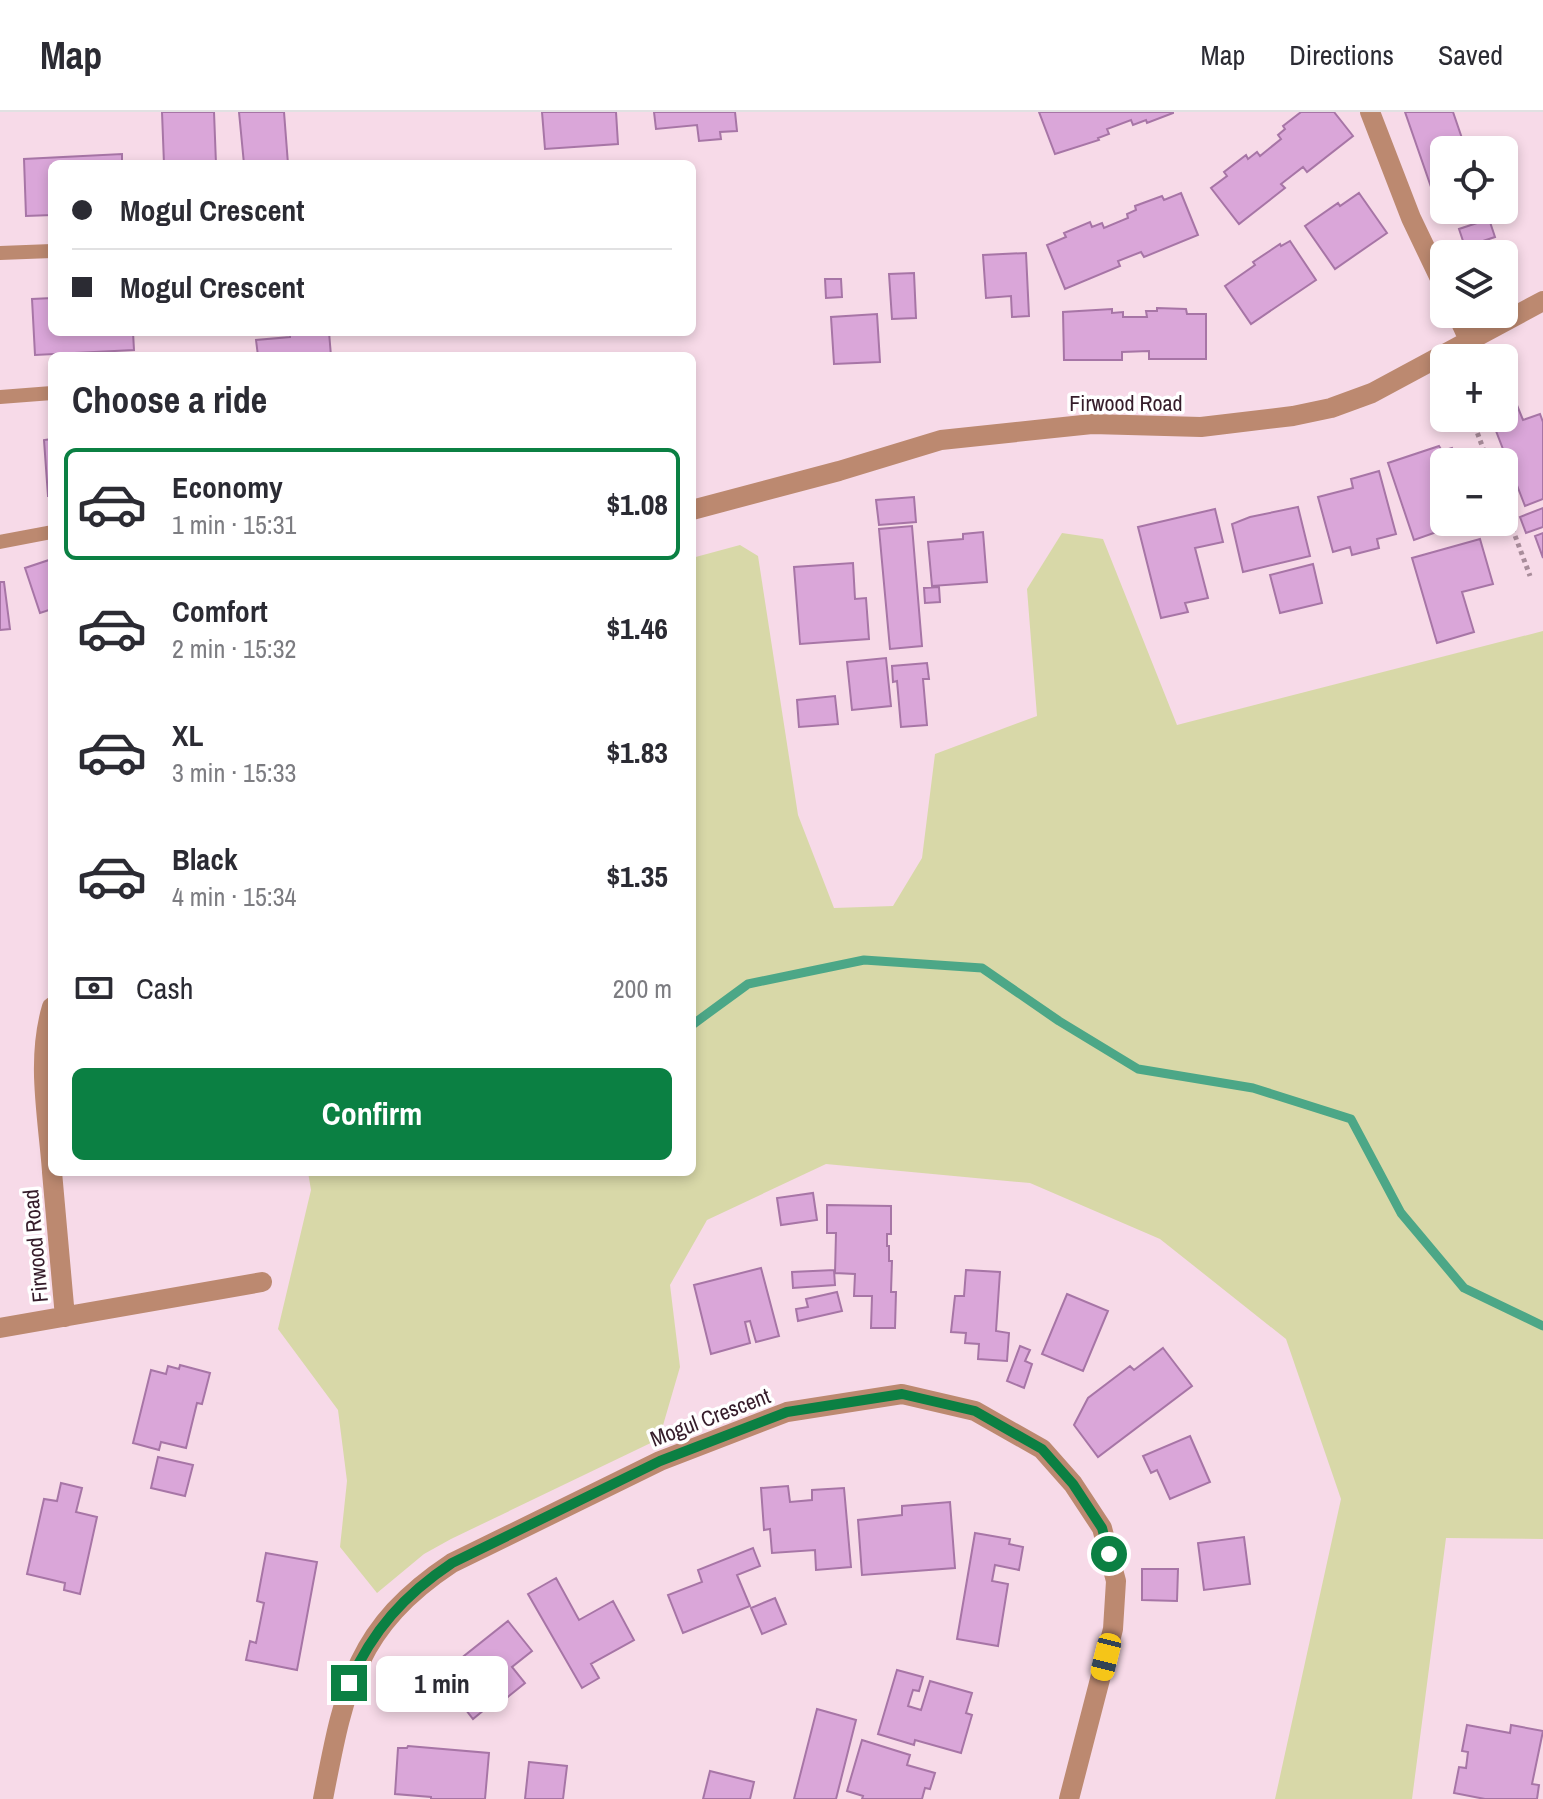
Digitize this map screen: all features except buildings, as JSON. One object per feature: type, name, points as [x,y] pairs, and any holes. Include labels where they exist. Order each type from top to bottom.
[{"type":"street","points":[[1370,112],[1411,218],[1430,258]]},
{"type":"street","name":"Firwood Road","points":[[696,509],[941,440],[1092,424],[1201,427],[1318,411],[1372,393],[1543,301]]},
{"type":"street","points":[[1463,328],[1469,340]]},
{"type":"street","name":"Firwood Road","points":[[48,1030],[44,1092],[48,1132]]},
{"type":"street","name":"Firwood Road","points":[[52,1176],[65,1317]]},
{"type":"street","points":[[0,1328],[262,1282]]},
{"type":"street","name":"Mogul Crescent","points":[[323,1799],[349,1683],[359,1661],[401,1603],[423,1583],[452,1563],[660,1461],[787,1412],[902,1394],[975,1411],[1042,1449],[1073,1484],[1102,1528],[1116,1581],[1113,1629],[1069,1799]]},
{"type":"lane","points":[[0,253],[48,251]]},
{"type":"lane","points":[[0,397],[48,393]]},
{"type":"lane","points":[[0,542],[48,533]]},
{"type":"path","points":[[1515,536],[1530,576]]},
{"type":"green space","points":[[1062,533],[1103,539],[1177,725],[1543,631],[1543,1539],[1446,1538],[1412,1799],[1275,1799],[1341,1499],[1286,1339],[1160,1239],[1030,1183],[826,1164],[707,1220],[670,1285],[680,1367],[659,1439],[451,1539],[424,1554],[377,1593],[340,1547],[347,1481],[338,1410],[278,1329],[311,1190],[309,1176],[696,1176],[696,557],[740,545],[758,556],[798,815],[834,908],[893,906],[922,858],[935,754],[1037,716],[1027,589]]},
{"type":"waterway","points":[[696,1022],[748,984],[864,960],[982,968],[1059,1021],[1138,1069],[1253,1088],[1351,1119],[1401,1213],[1464,1288],[1543,1326]]},
{"type":"route","points":[[349,1683],[359,1661],[401,1603],[452,1563],[660,1461],[787,1412],[902,1394],[975,1411],[1042,1449],[1073,1484],[1102,1528],[1109,1554]]}]
